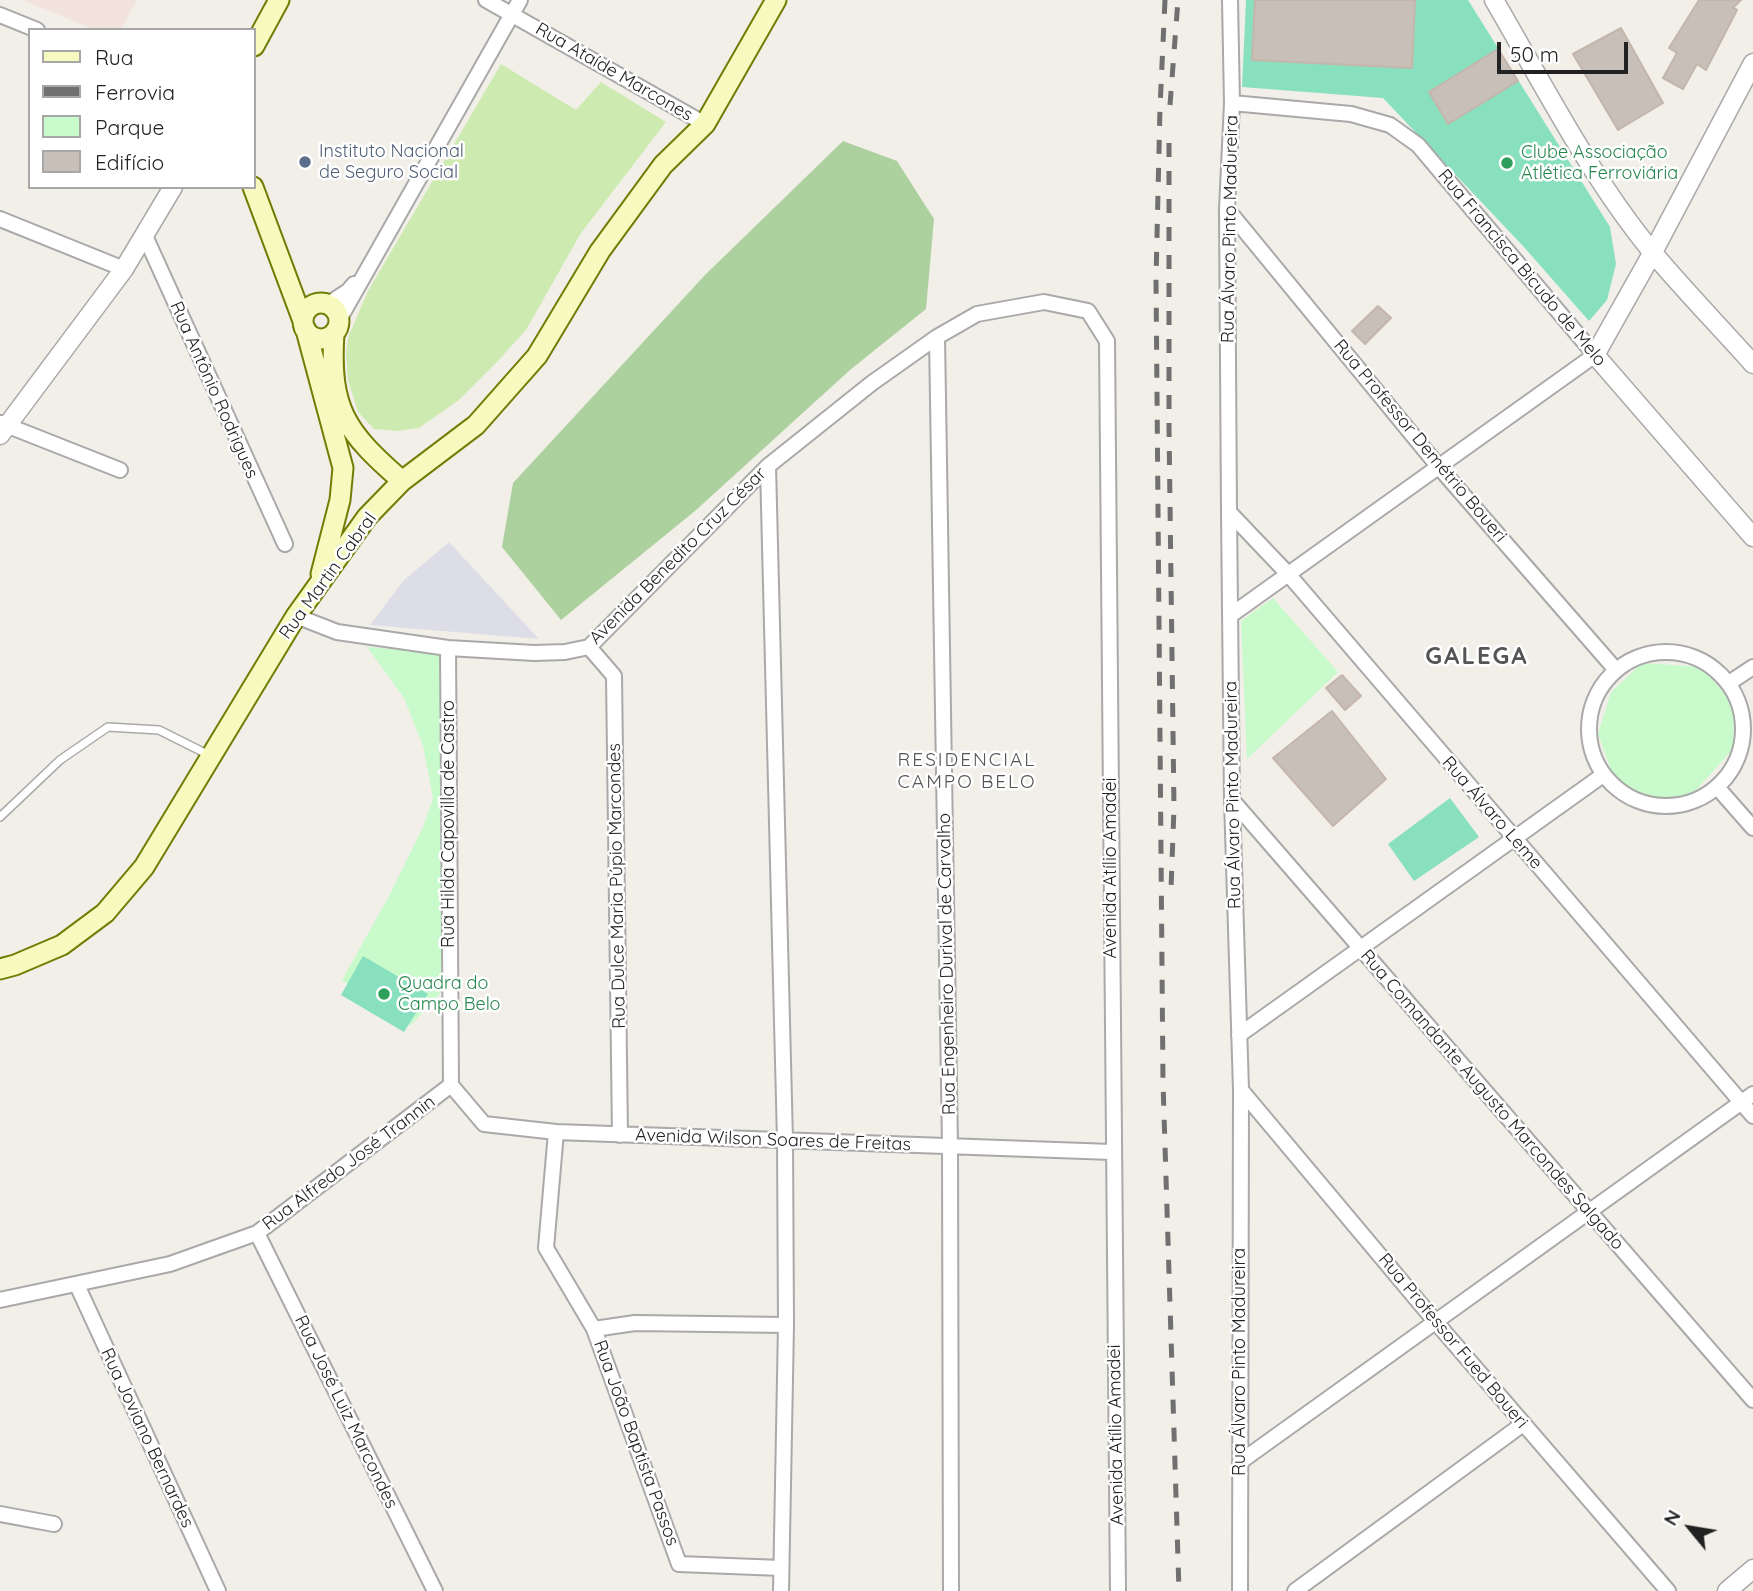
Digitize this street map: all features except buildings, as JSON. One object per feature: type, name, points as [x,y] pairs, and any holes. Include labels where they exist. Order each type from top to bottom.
[{"type":"main road","points":[[256,42],[279,0]]},
{"type":"main road","name":"Rua Martin Cabral","points":[[0,969],[62,945],[105,913],[144,867],[318,584],[367,517],[402,481],[477,425],[537,356],[600,251],[655,176],[705,124],[776,0]]},
{"type":"main road","points":[[254,189],[304,326],[342,468],[340,500],[318,584]]},
{"type":"main road","points":[[283,268],[330,315],[332,366],[338,400],[352,432],[374,457],[402,481]]},
{"type":"main road","points":[[304,326],[306,310],[330,315]]},
{"type":"main road","points":[[304,326],[318,339],[324,339],[330,315]]},
{"type":"main road","points":[[342,468],[360,457],[374,457]]},
{"type":"main road","points":[[340,500],[367,517]]},
{"type":"street","name":"Rua Ataíde Marcones","points":[[486,0],[705,124]]},
{"type":"street","points":[[330,315],[368,267],[520,0]]},
{"type":"street","name":"Rua Álvaro Pinto Madureira","points":[[1230,0],[1232,103],[1227,209],[1232,800],[1241,1090],[1240,1591]]},
{"type":"street","points":[[1494,0],[1571,134],[1653,252],[1753,365]]},
{"type":"street","points":[[0,15],[32,28]]},
{"type":"street","points":[[1231,615],[1595,355],[1753,63]]},
{"type":"street","name":"Rua Francisca Bicudo de Melo","points":[[1232,103],[1351,114],[1390,125],[1418,145],[1753,537]]},
{"type":"street","points":[[120,470],[3,427],[124,269],[172,189]]},
{"type":"street","name":"Rua Professor Demétrio Boueri","points":[[1227,209],[1437,466],[1616,670]]},
{"type":"street","points":[[0,219],[124,269]]},
{"type":"street","name":"Rua Antônio Rodrigues","points":[[145,236],[285,544]]},
{"type":"street","name":"Avenida Atílio Amadei","points":[[937,337],[977,314],[1044,302],[1087,311],[1107,341],[1112,1152],[1118,1591]]},
{"type":"street","name":"Avenida Benedito Cruz César","points":[[296,616],[337,632],[448,648],[534,653],[565,652],[589,647],[768,466],[872,383],[937,337]]},
{"type":"street","name":"Rua Engenheiro Durival de Carvalho","points":[[937,337],[950,1146],[951,1591]]},
{"type":"street","points":[[768,466],[785,1140],[786,1325],[781,1591]]},
{"type":"street","name":"Rua Álvaro Leme","points":[[1229,512],[1289,575],[1515,839],[1747,1098],[1753,1116]]},
{"type":"street","name":"Rua Dulce Maria Púpio Marcondes","points":[[589,647],[614,676],[620,1135]]},
{"type":"street","name":"Rua Hilda Capovilla de Castro","points":[[448,648],[452,1085]]},
{"type":"street","points":[[1675,652],[1705,662],[1728,684],[1741,709],[1743,737],[1735,765],[1717,788],[1689,804],[1657,807],[1627,797],[1603,775],[1591,749],[1589,720],[1598,692],[1616,670],[1644,655],[1675,652]]},
{"type":"street","points":[[1728,684],[1753,667]]},
{"type":"street","points":[[1239,1035],[1603,775]]},
{"type":"street","points":[[1717,788],[1753,828]]},
{"type":"street","name":"Rua Comandante Augusto Marcondes Salgado","points":[[1232,800],[1753,1400]]},
{"type":"street","name":"Avenida Wilson Soares de Freitas","points":[[452,1085],[484,1124],[556,1132],[1112,1152]]},
{"type":"street","name":"Rua Alfredo José Trannin","points":[[0,1300],[170,1265],[257,1233],[452,1085]]},
{"type":"street","name":"Rua Professor Fued Boueri","points":[[1241,1090],[1434,1320],[1668,1591]]},
{"type":"street","points":[[1240,1462],[1434,1320],[1747,1098]]},
{"type":"street","points":[[556,1132],[546,1248],[594,1329]]},
{"type":"street","name":"Rua José Luiz Marcondes","points":[[257,1233],[435,1591]]},
{"type":"street","name":"Rua Joviano Bernardes","points":[[77,1285],[218,1591]]},
{"type":"street","name":"Rua João Baptista Passos","points":[[781,1568],[679,1564],[594,1329],[635,1323],[786,1325]]},
{"type":"street","points":[[1295,1591],[1523,1424]]},
{"type":"street","points":[[0,1514],[54,1524]]},
{"type":"street","points":[[1727,1591],[1753,1569]]},
{"type":"lane","points":[[0,817],[60,760],[108,727],[159,730],[211,757]]},
{"type":"shaded area","points":[[22,0],[137,0],[122,28],[90,28]]},
{"type":"shaded area","points":[[449,542],[539,639],[370,625],[404,580]]},
{"type":"green space","name":"Clube Associação Atlética Ferroviária","points":[[1246,0],[1468,0],[1610,227],[1616,264],[1607,300],[1589,321],[1523,246],[1383,98],[1242,87]]},
{"type":"green space","points":[[501,64],[576,110],[601,82],[666,122],[581,233],[526,330],[496,363],[459,400],[419,428],[397,431],[374,429],[358,412],[348,380],[346,352],[349,335],[368,291]]},
{"type":"green space","points":[[843,141],[897,161],[934,219],[926,309],[850,370],[695,511],[561,620],[502,547],[513,483],[705,275]]},
{"type":"green space","points":[[1273,598],[1338,672],[1247,759],[1241,621]]},
{"type":"green space","points":[[367,647],[441,653],[443,990],[410,1026],[342,980],[388,898],[423,827],[433,798],[423,746],[404,698]]},
{"type":"green space","points":[[1642,663],[1703,667],[1733,705],[1734,748],[1687,800],[1642,796],[1613,776],[1598,734],[1611,692]]},
{"type":"green space","points":[[1450,798],[1479,837],[1414,881],[1388,844]]},
{"type":"green space","name":"Quadra do Campo Belo","points":[[363,956],[428,994],[404,1032],[341,995]]},
{"type":"railway","points":[[1165,0],[1156,279],[1163,1082],[1179,1591]]},
{"type":"railway","points":[[1170,105],[1178,0]]},
{"type":"railway","points":[[1169,143],[1169,427],[1174,808],[1171,889]]},
{"type":"place","name":"Instituto Nacional de Seguro Social","points":[[305,162]]},
{"type":"place","name":"Clube Associação Atlética Ferroviária","points":[[1507,163]]},
{"type":"place","name":"Quadra do Campo Belo","points":[[384,994]]},
{"type":"district","name":"GALEGA","points":[[1477,657]]},
{"type":"district","name":"RESIDENCIAL CAMPO BELO","points":[[967,771]]}]
